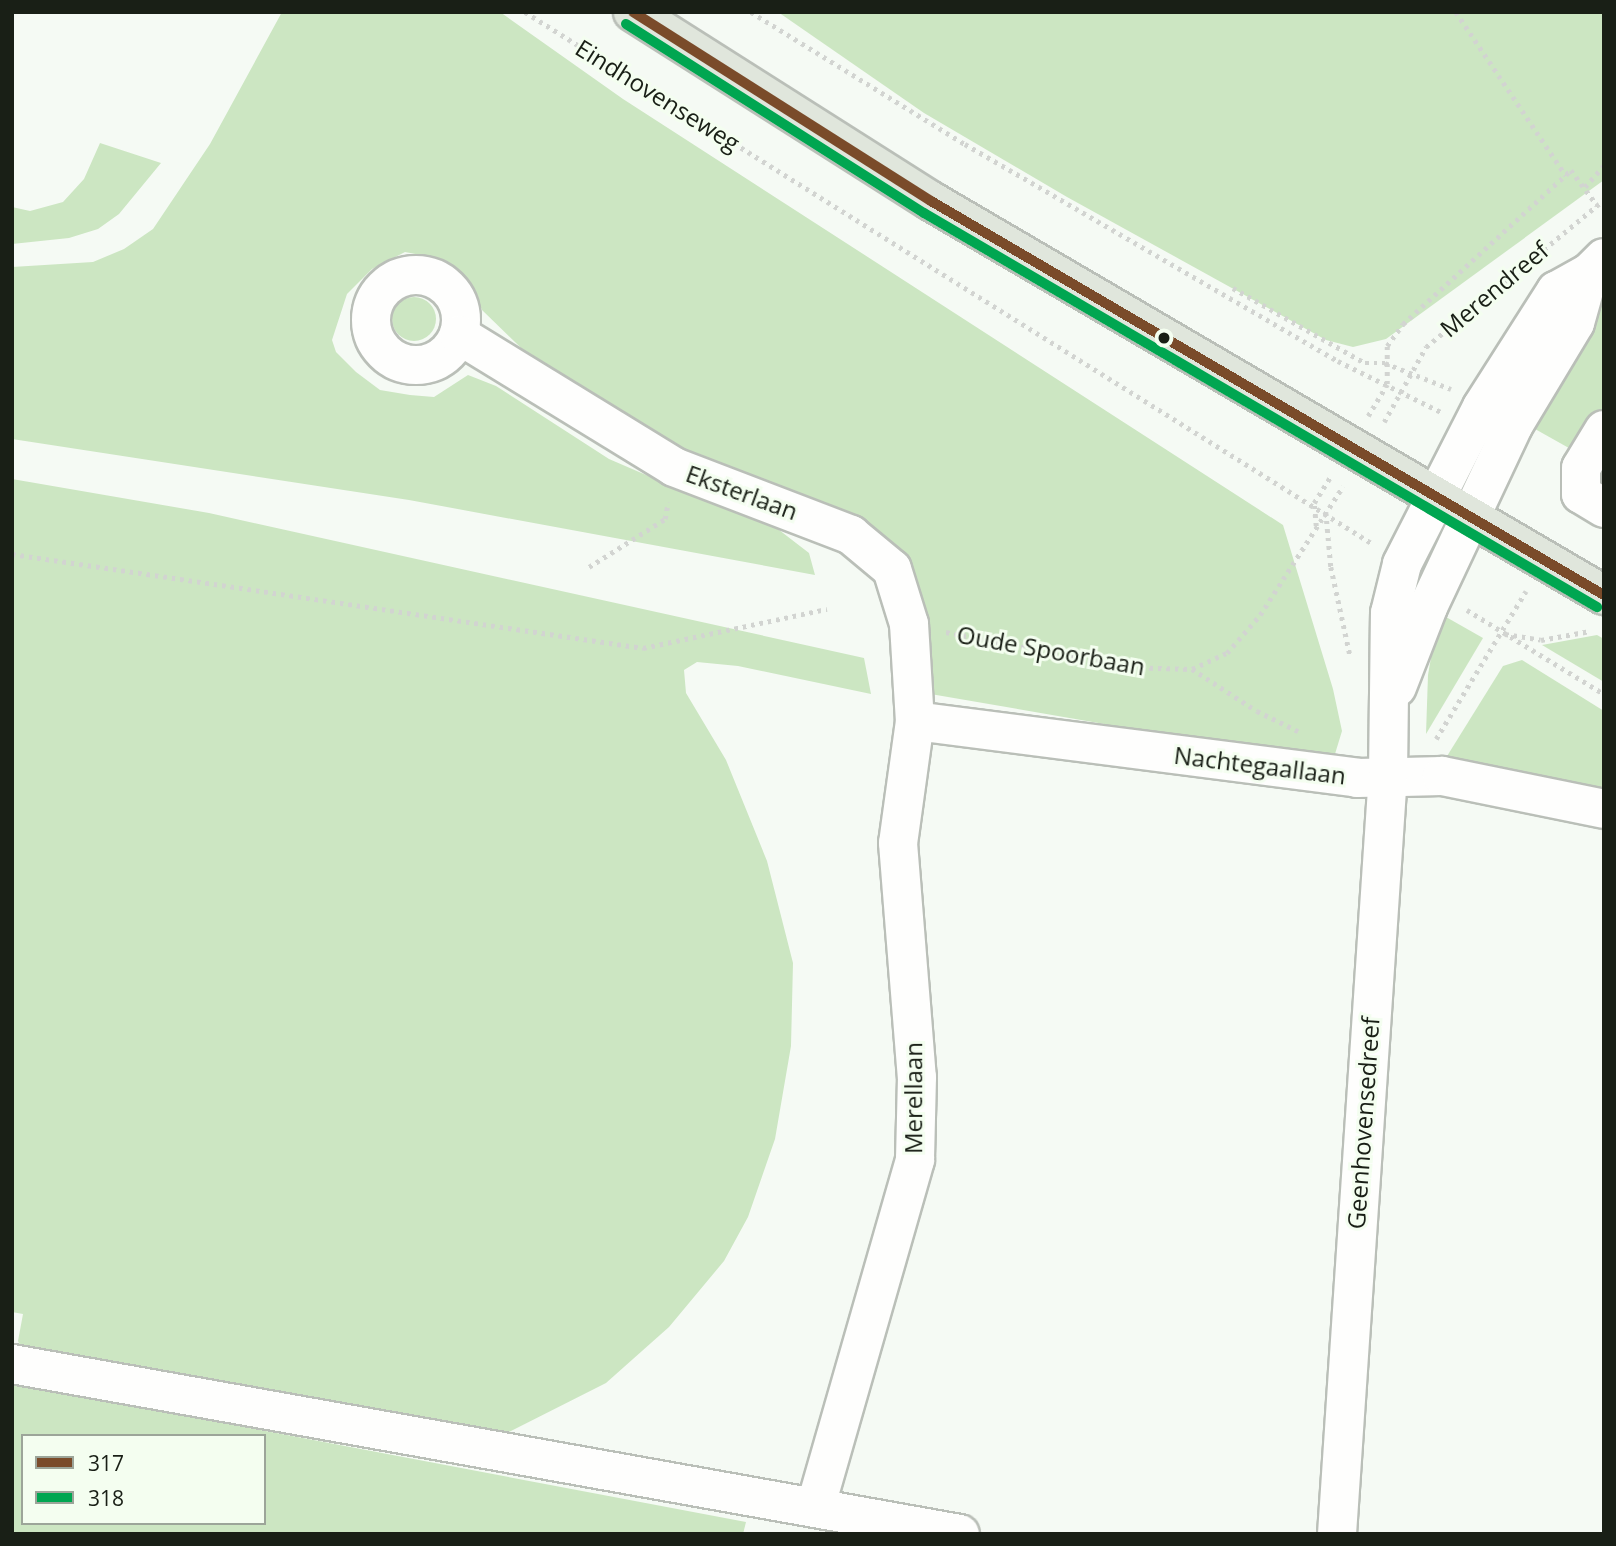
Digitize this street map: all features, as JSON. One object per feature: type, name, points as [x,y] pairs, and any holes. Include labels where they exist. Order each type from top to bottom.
[{"type":"main road","points":[[633,12],[931,201],[1604,595]]},
{"type":"street","name":"Merendreef","points":[[1437,496],[1477,417],[1556,291],[1597,266]]},
{"type":"street","name":"Merendreef","points":[[1471,515],[1513,426],[1575,323],[1597,266]]},
{"type":"street","name":"Eksterlaan","points":[[459,335],[674,467],[851,535],[892,569],[909,624],[915,721]]},
{"type":"street","points":[[1593,501],[1581,468],[1604,430]]},
{"type":"street","name":"Geenhovensedreef","points":[[1337,1534],[1401,776],[1387,712],[1390,613],[1402,564],[1437,496]]},
{"type":"street","name":"Geenhovensedreef","points":[[1387,712],[1471,515]]},
{"type":"street","name":"Nachtegaallaan","points":[[915,721],[1338,776],[1442,776],[1604,809]]},
{"type":"street","name":"Merellaan","points":[[816,1506],[915,1160],[917,1077],[898,843],[915,721]]},
{"type":"street","points":[[12,1364],[543,1462],[816,1506],[960,1534]]},
{"type":"path","name":"Eindhovenseweg","points":[[525,12],[1326,512]]},
{"type":"path","points":[[751,12],[965,144],[1338,361],[1402,392],[1477,417]]},
{"type":"path","points":[[1456,12],[1566,176]]},
{"type":"path","points":[[1585,187],[1604,165]]},
{"type":"path","points":[[1385,363],[1387,346],[1402,324],[1571,170],[1597,205]]},
{"type":"path","name":"Merendreef","points":[[1402,392],[1409,373],[1426,347],[1604,200]]},
{"type":"path","points":[[1233,288],[1365,363],[1385,363],[1409,373],[1477,417]]},
{"type":"path","points":[[589,567],[665,519],[674,467]]},
{"type":"path","points":[[1326,512],[1331,567],[1352,668]]},
{"type":"path","name":"Oude Spoorbaan","points":[[909,624],[1124,667],[1192,669],[1227,653],[1260,615],[1326,512]]},
{"type":"path","points":[[12,554],[643,648],[827,610]]},
{"type":"path","points":[[1401,776],[1501,634],[1545,559]]},
{"type":"path","points":[[1501,634],[1541,640],[1604,629]]},
{"type":"path","points":[[1501,634],[1604,694]]},
{"type":"path","points":[[1192,669],[1257,711],[1308,735],[1338,776]]},
{"type":"green space","points":[[282,12],[500,12],[623,99],[1283,525],[1333,689],[1342,731],[1335,754],[1307,759],[913,691],[911,592],[730,475],[625,422],[547,373],[482,310],[467,278],[441,259],[405,252],[372,269],[347,294],[332,340],[336,352],[356,372],[380,390],[410,395],[434,397],[468,375],[496,386],[609,459],[718,506],[770,523],[809,553],[815,575],[409,500],[12,439],[12,267],[93,262],[124,249],[153,229],[210,144]]},
{"type":"green space","points":[[778,12],[1604,12],[1604,180],[1386,339],[1353,347],[1326,340],[1067,197],[924,113]]},
{"type":"green space","points":[[100,143],[161,163],[119,214],[98,229],[69,238],[12,244],[12,207],[30,211],[63,202],[84,179]]},
{"type":"green space","points":[[1604,295],[1604,410],[1576,452],[1535,429],[1535,419]]},
{"type":"green space","points":[[414,297],[430,303],[436,319],[430,335],[414,341],[398,335],[392,319],[398,303]]},
{"type":"green space","points":[[12,479],[209,513],[864,658],[871,694],[738,666],[697,662],[684,670],[686,693],[726,760],[767,861],[793,963],[791,1046],[775,1139],[748,1217],[724,1261],[669,1327],[606,1383],[489,1442],[23,1352],[18,1341],[23,1314],[12,1312]]},
{"type":"green space","points":[[1446,617],[1483,638],[1426,734],[1428,675],[1435,634]]},
{"type":"green space","points":[[1597,635],[1604,639],[1604,682],[1542,645]]},
{"type":"green space","points":[[1522,660],[1604,711],[1604,792],[1444,761],[1503,666]]},
{"type":"green space","points":[[12,1383],[746,1522],[743,1534],[12,1534]]},
{"type":"transit line","name":"317","points":[[633,12],[931,201],[1604,595]]},
{"type":"transit line","name":"318","points":[[626,24],[924,213],[1597,607]]}]
